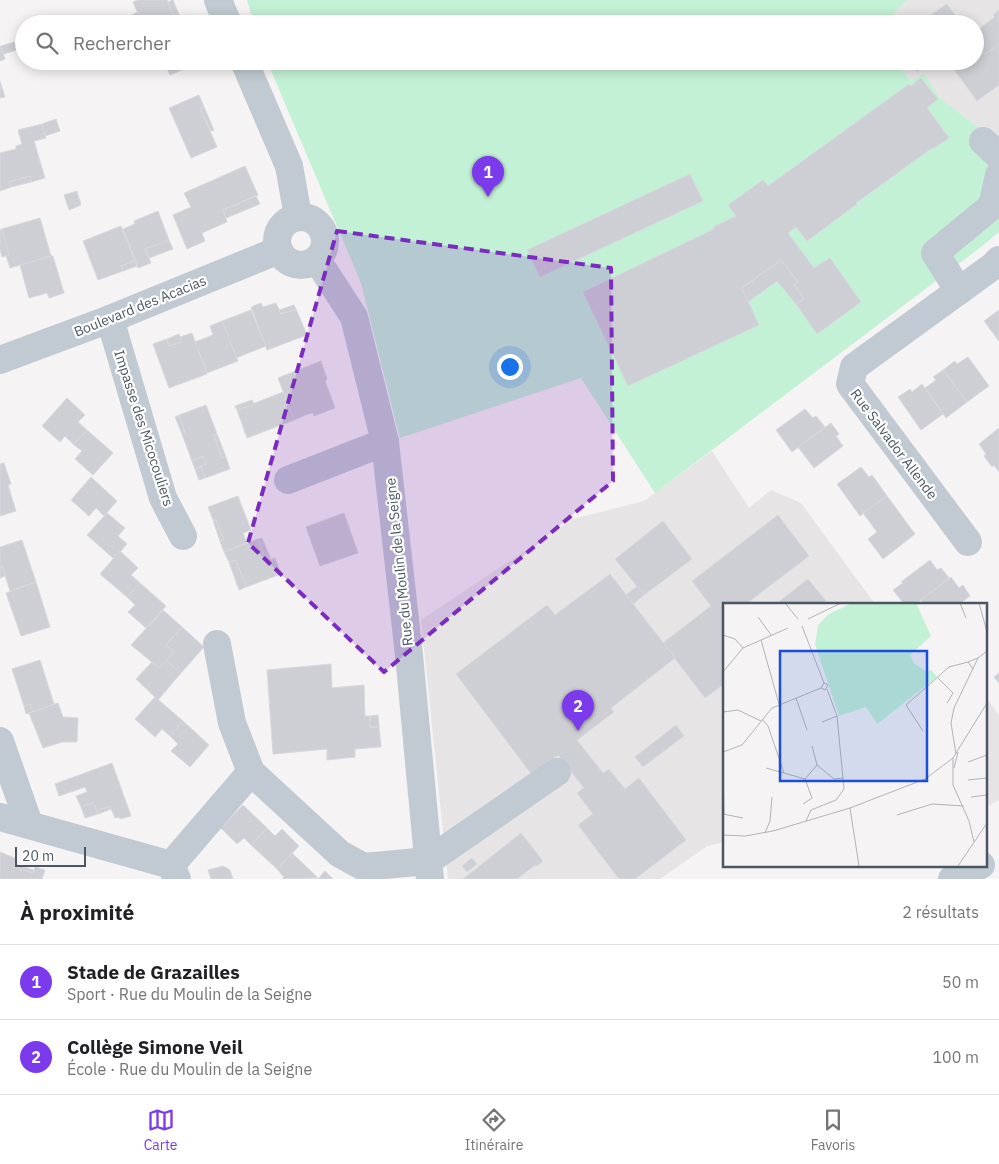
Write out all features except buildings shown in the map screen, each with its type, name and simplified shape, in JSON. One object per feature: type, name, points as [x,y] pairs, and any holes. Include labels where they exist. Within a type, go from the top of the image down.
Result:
[{"type":"street","points":[[218,0],[224,15]]},
{"type":"street","points":[[248,70],[289,166],[298,216]]},
{"type":"street","points":[[958,291],[935,253],[992,206],[999,175]]},
{"type":"street","points":[[298,216],[315,220],[324,232],[324,248],[317,260],[307,265],[294,264],[286,260],[279,250],[277,239],[282,226],[298,216]]},
{"type":"street","name":"Boulevard des Acacias","points":[[0,360],[110,319],[279,250]]},
{"type":"street","name":"Rue du Moulin de la Seigne","points":[[317,260],[354,317],[385,442],[409,655],[429,870]]},
{"type":"street","name":"Rue Salvador Allende","points":[[968,542],[850,384],[854,367],[999,260]]},
{"type":"street","name":"Impasse des Micocouliers","points":[[110,319],[163,498],[183,536]]},
{"type":"street","points":[[288,480],[385,442]]},
{"type":"street","points":[[217,644],[232,723],[251,772],[340,854],[364,866],[429,870],[557,772]]},
{"type":"street","points":[[0,741],[28,824]]},
{"type":"street","points":[[0,817],[28,824],[174,872],[251,772]]},
{"type":"street","points":[[986,862],[999,855]]},
{"type":"street","points":[[952,879],[979,866]]},
{"type":"highlighted area","points":[[337,231],[611,268],[613,481],[384,672],[248,543]]},
{"type":"shaded area","points":[[907,0],[999,0],[999,143],[941,99],[924,75],[912,82],[902,70],[984,70],[984,15],[892,15]]},
{"type":"shaded area","points":[[712,451],[749,508],[771,490],[801,503],[874,603],[723,603],[723,842],[707,846],[660,879],[448,879],[421,620],[573,519],[644,501]]},
{"type":"shaded area","points":[[986,697],[999,715],[999,800],[986,806]]},
{"type":"green space","points":[[247,0],[907,0],[892,15],[251,15]]},
{"type":"green space","points":[[271,70],[902,70],[911,81],[924,74],[941,99],[999,143],[999,232],[655,493],[581,378],[400,438],[361,283]]},
{"type":"place","name":"Stade de Grazailles","points":[[488,197]]},
{"type":"place","name":"Collège Simone Veil","points":[[578,731]]}]
